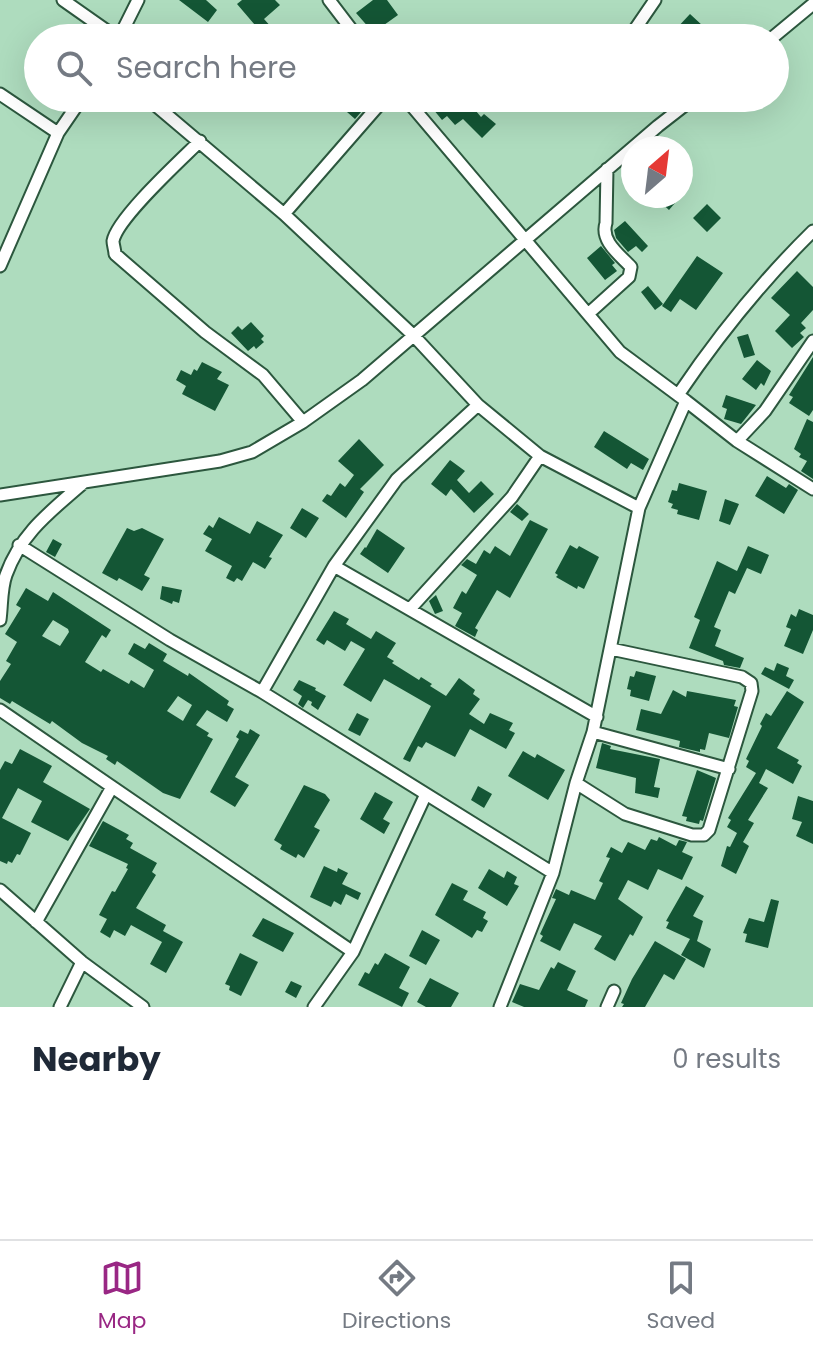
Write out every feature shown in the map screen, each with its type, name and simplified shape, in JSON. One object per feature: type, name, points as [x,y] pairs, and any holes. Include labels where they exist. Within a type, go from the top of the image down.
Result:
[{"type":"street","points":[[63,0],[98,24]]},
{"type":"street","points":[[125,24],[138,0]]},
{"type":"street","points":[[329,0],[347,24]]},
{"type":"street","points":[[639,24],[655,0]]},
{"type":"street","points":[[789,24],[813,4]]},
{"type":"street","points":[[0,94],[24,110]]},
{"type":"street","points":[[27,112],[58,133]]},
{"type":"street","points":[[0,266],[58,133],[72,112]]},
{"type":"street","points":[[164,112],[284,214],[414,336],[478,405],[540,456],[639,508]]},
{"type":"street","points":[[284,214],[373,112]]},
{"type":"street","points":[[417,112],[620,352],[737,441],[813,489]]},
{"type":"street","points":[[0,495],[220,461],[252,452],[303,422],[362,380],[677,112]]},
{"type":"street","points":[[200,141],[146,195],[116,234],[113,243],[115,254],[205,332],[263,375],[303,422]]},
{"type":"street","points":[[588,314],[631,272],[631,267],[605,238],[603,231],[606,223],[607,169]]},
{"type":"street","points":[[500,1007],[553,873],[597,717],[639,508],[682,398],[716,340],[813,231]]},
{"type":"street","points":[[737,441],[765,411],[813,341]]},
{"type":"street","points":[[262,692],[334,566],[397,479],[478,405]]},
{"type":"street","points":[[410,609],[512,497],[540,456]]},
{"type":"street","points":[[0,620],[5,578],[19,545],[29,531],[83,483]]},
{"type":"street","points":[[19,545],[553,873]]},
{"type":"street","points":[[334,566],[597,717]]},
{"type":"street","points":[[576,783],[625,814],[698,836],[709,830],[752,691],[748,679],[611,649]]},
{"type":"street","points":[[0,710],[353,952]]},
{"type":"street","points":[[593,732],[729,769]]},
{"type":"street","points":[[36,922],[112,787]]},
{"type":"street","points":[[314,1007],[353,952],[426,794]]},
{"type":"street","points":[[0,890],[82,962],[143,1007]]},
{"type":"street","points":[[60,1007],[82,962]]},
{"type":"street","points":[[607,1007],[614,991]]},
{"type":"building","points":[[179,0],[206,0],[217,10],[208,22]]},
{"type":"building","points":[[242,0],[275,0],[280,5],[264,19],[268,24],[254,24],[237,4]]},
{"type":"building","points":[[373,0],[387,0],[398,15],[385,24],[366,24],[356,13]]},
{"type":"building","points":[[690,14],[701,24],[681,24]]},
{"type":"building","points":[[347,112],[361,112],[355,119]]},
{"type":"building","points":[[435,112],[477,112],[496,124],[482,138],[463,119],[455,125],[447,116],[442,120]]},
{"type":"building","points":[[707,204],[721,218],[707,232],[693,218]]},
{"type":"building","points":[[625,221],[648,246],[642,252],[636,246],[628,252],[616,238],[614,230]]},
{"type":"building","points":[[601,246],[615,263],[612,265],[617,271],[605,280],[587,258]]},
{"type":"building","points":[[697,256],[723,273],[696,310],[680,299],[671,312],[662,306]]},
{"type":"building","points":[[797,271],[813,287],[813,310],[801,323],[806,328],[800,333],[804,337],[792,348],[775,331],[790,315],[771,298]]},
{"type":"building","points":[[648,286],[663,304],[655,310],[641,292]]},
{"type":"building","points":[[251,322],[264,336],[261,339],[264,342],[248,351],[231,333],[238,326],[242,330]]},
{"type":"building","points":[[748,334],[755,355],[744,358],[737,337]]},
{"type":"building","points":[[813,357],[813,410],[809,416],[789,403],[793,397],[789,395]]},
{"type":"building","points":[[757,360],[771,371],[764,386],[761,383],[756,390],[742,379]]},
{"type":"building","points":[[202,362],[222,372],[217,379],[229,385],[215,411],[182,394],[186,386],[176,380],[181,370],[191,375]]},
{"type":"building","points":[[726,395],[756,405],[741,424],[724,419],[727,409],[722,407]]},
{"type":"building","points":[[807,419],[813,422],[813,479],[801,471],[807,461],[799,457],[801,454],[794,449]]},
{"type":"building","points":[[604,431],[649,459],[643,470],[631,463],[627,469],[594,447]]},
{"type":"building","points":[[359,439],[384,465],[360,489],[364,492],[346,518],[322,501],[327,494],[331,496],[340,483],[345,487],[354,475],[338,461]]},
{"type":"building","points":[[450,460],[465,471],[457,480],[469,493],[481,481],[494,494],[474,513],[451,489],[446,496],[431,484]]},
{"type":"building","points":[[767,476],[786,488],[789,484],[798,490],[784,514],[755,496]]},
{"type":"building","points":[[679,483],[707,491],[699,520],[677,514],[678,510],[671,508],[673,504],[668,502],[672,490],[677,491]]},
{"type":"building","points":[[725,499],[739,504],[730,525],[719,521]]},
{"type":"building","points":[[517,504],[529,514],[522,521],[510,512]]},
{"type":"building","points":[[302,508],[319,518],[306,538],[290,528]]},
{"type":"building","points":[[219,517],[250,534],[257,521],[283,535],[265,569],[253,562],[242,581],[237,578],[234,582],[226,578],[232,566],[205,551],[212,539],[203,534],[209,525],[213,528]]},
{"type":"building","points":[[530,520],[548,529],[510,598],[497,590],[475,628],[478,630],[475,637],[455,626],[462,613],[453,608],[462,591],[466,594],[477,575],[461,565],[467,559],[476,564],[484,550],[490,554],[495,546],[510,556]]},
{"type":"building","points":[[127,528],[134,531],[142,528],[164,539],[144,575],[150,578],[142,591],[119,578],[117,581],[102,573]]},
{"type":"building","points":[[377,529],[405,548],[388,573],[360,554]]},
{"type":"building","points":[[53,539],[62,544],[55,557],[46,552]]},
{"type":"building","points":[[570,545],[577,549],[579,546],[599,557],[584,589],[578,586],[577,589],[556,577],[558,575],[555,573]]},
{"type":"building","points":[[748,546],[769,555],[761,574],[747,568],[735,594],[729,591],[714,627],[721,630],[715,646],[744,658],[740,668],[724,665],[723,661],[689,648],[700,620],[694,617],[717,561],[737,571]]},
{"type":"building","points":[[162,586],[182,590],[179,603],[173,601],[172,604],[160,599]]},
{"type":"building","points":[[26,588],[48,601],[53,592],[111,630],[106,638],[102,635],[85,662],[101,672],[103,669],[129,684],[131,680],[144,688],[154,670],[128,654],[134,643],[145,649],[149,643],[167,654],[163,661],[188,676],[189,673],[229,701],[227,705],[234,709],[227,722],[207,710],[196,725],[213,739],[180,799],[163,793],[117,761],[115,765],[106,759],[108,756],[82,743],[52,721],[50,724],[12,701],[10,704],[0,698],[0,681],[11,664],[6,661],[17,642],[5,634],[21,608],[16,605]],"holes":[[[53,620],[69,632],[60,646],[42,636]],[[178,696],[192,705],[183,721],[167,711]]]},
{"type":"building","points":[[436,595],[443,611],[435,614],[429,601]]},
{"type":"building","points":[[799,609],[813,615],[813,630],[803,654],[784,646],[791,629],[786,627],[791,614],[796,617]]},
{"type":"building","points":[[334,611],[349,619],[346,624],[371,639],[376,631],[396,643],[387,657],[394,661],[392,663],[419,680],[421,677],[446,696],[459,678],[475,690],[473,694],[480,699],[469,714],[484,724],[490,713],[513,723],[509,730],[515,733],[506,749],[470,729],[455,757],[426,742],[422,748],[418,746],[410,762],[403,759],[431,706],[384,679],[371,702],[343,685],[365,649],[351,641],[345,651],[327,640],[324,645],[316,640]]},
{"type":"building","points":[[777,663],[789,668],[786,676],[794,680],[789,689],[761,674],[765,667],[774,671]]},
{"type":"building","points":[[636,671],[656,676],[649,701],[630,696],[631,690],[627,689],[630,676],[634,677]]},
{"type":"building","points":[[299,680],[326,696],[318,710],[308,700],[303,708],[298,704],[302,696],[293,690]]},
{"type":"building","points":[[673,690],[686,697],[687,691],[736,700],[734,706],[738,707],[729,738],[709,733],[705,750],[700,749],[700,752],[679,747],[680,741],[636,730],[641,709],[661,714]]},
{"type":"building","points":[[787,691],[804,702],[777,748],[799,760],[797,763],[802,766],[793,784],[766,769],[759,783],[768,788],[748,820],[754,823],[743,842],[749,846],[736,874],[721,866],[727,846],[730,847],[737,833],[727,827],[731,820],[728,818],[756,773],[746,767],[749,761],[746,759],[762,726],[760,724],[766,713],[771,716]]},
{"type":"building","points":[[357,713],[369,719],[360,736],[348,730]]},
{"type":"building","points":[[250,729],[260,735],[235,777],[249,785],[235,807],[210,792],[239,739],[236,737],[240,730],[248,734]]},
{"type":"building","points":[[602,743],[611,746],[610,749],[660,759],[654,787],[660,788],[658,798],[635,793],[636,778],[596,768]]},
{"type":"building","points":[[20,749],[52,766],[43,782],[90,809],[68,841],[31,822],[42,801],[18,788],[2,818],[31,833],[20,855],[17,854],[12,863],[8,861],[7,864],[0,861],[0,770],[5,761],[12,764]]},
{"type":"building","points":[[523,751],[535,758],[537,754],[565,770],[548,800],[508,776]]},
{"type":"building","points":[[697,770],[716,778],[703,821],[700,820],[699,824],[686,821],[687,817],[682,816]]},
{"type":"building","points":[[304,785],[325,794],[330,800],[314,827],[320,830],[304,858],[298,854],[296,858],[280,849],[282,845],[274,840]]},
{"type":"building","points":[[478,786],[492,794],[484,808],[471,800]]},
{"type":"building","points":[[375,792],[393,802],[383,819],[390,823],[384,834],[360,819]]},
{"type":"building","points":[[798,796],[813,801],[813,844],[796,836],[802,822],[792,819]]},
{"type":"building","points":[[103,821],[129,835],[126,839],[133,843],[130,848],[157,863],[152,872],[156,875],[136,908],[166,925],[163,931],[183,942],[166,973],[150,964],[162,942],[131,925],[125,936],[114,930],[110,938],[100,932],[107,919],[99,915],[128,869],[128,864],[89,846]]},
{"type":"building","points":[[659,837],[676,846],[679,840],[687,842],[682,852],[693,857],[682,880],[658,869],[648,890],[628,880],[618,899],[643,917],[615,961],[594,949],[602,936],[574,923],[560,951],[540,941],[543,936],[540,934],[556,899],[552,898],[556,889],[569,895],[571,890],[595,900],[603,883],[599,881],[610,858],[606,857],[611,847],[622,853],[628,842],[645,850],[651,839],[657,841]]},
{"type":"building","points":[[324,866],[348,873],[342,884],[361,893],[358,900],[346,894],[341,905],[334,901],[331,907],[310,897]]},
{"type":"building","points":[[489,869],[504,878],[507,871],[517,877],[514,884],[519,886],[507,906],[478,888]]},
{"type":"building","points":[[452,883],[468,891],[463,900],[486,912],[483,918],[488,921],[482,932],[477,930],[472,938],[435,915]]},
{"type":"building","points":[[686,886],[704,896],[693,916],[703,921],[697,941],[711,949],[704,968],[681,955],[690,939],[666,928],[669,922],[666,921]]},
{"type":"building","points":[[771,899],[779,901],[768,948],[745,942],[747,934],[743,933],[749,918],[764,922]]},
{"type":"building","points":[[263,918],[294,933],[283,952],[252,936]]},
{"type":"building","points":[[422,930],[440,940],[426,965],[409,956]]},
{"type":"building","points":[[655,941],[686,959],[674,980],[664,974],[645,1007],[622,1007],[632,979]]},
{"type":"building","points":[[240,953],[258,962],[241,996],[225,984]]},
{"type":"building","points":[[385,953],[410,967],[399,988],[409,993],[402,1007],[358,985],[365,972],[369,974]]},
{"type":"building","points":[[558,962],[576,971],[567,990],[588,1000],[585,1007],[524,1007],[512,1002],[520,984],[539,990],[551,967],[554,969]]},
{"type":"building","points":[[430,978],[459,993],[451,1007],[426,1007],[417,1002]]},
{"type":"building","points":[[291,981],[302,986],[296,998],[285,992]]}]
